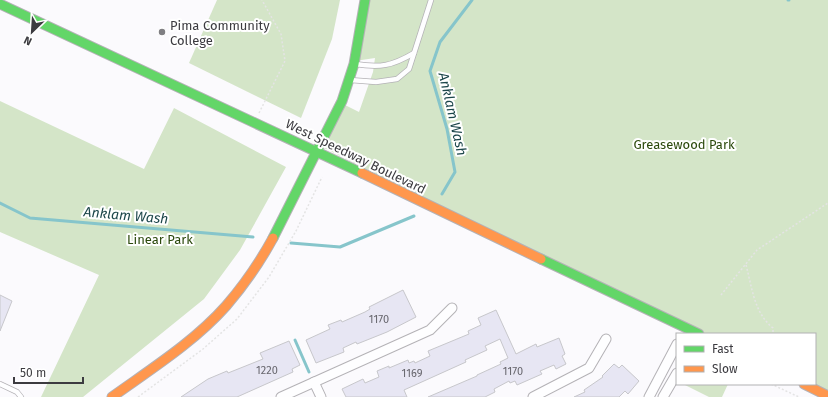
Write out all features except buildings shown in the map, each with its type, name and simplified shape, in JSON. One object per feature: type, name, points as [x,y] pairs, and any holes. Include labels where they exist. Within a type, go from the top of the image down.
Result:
[{"type":"main road","points":[[112,397],[192,338],[226,306],[260,261],[280,226],[318,152],[350,80],[365,0]]},
{"type":"main road","name":"West Speedway Boulevard","points":[[0,4],[318,152],[683,331]]},
{"type":"main road","points":[[806,385],[828,396]]},
{"type":"street","points":[[281,397],[430,330],[452,308]]},
{"type":"street","points":[[533,397],[589,368],[606,340]]},
{"type":"street","points":[[650,397],[676,346]]},
{"type":"street","points":[[663,397],[676,375]]},
{"type":"street","points":[[314,382],[321,397]]},
{"type":"lane","points":[[350,80],[376,82],[398,79],[409,69],[431,0]]},
{"type":"lane","points":[[354,64],[373,67],[389,65],[414,53]]},
{"type":"lane","points":[[0,384],[17,392],[21,397]]},
{"type":"path","points":[[254,122],[285,61],[281,34],[262,0]]},
{"type":"path","points":[[721,295],[757,250],[828,203]]},
{"type":"path","points":[[746,265],[756,304],[764,320],[773,328],[773,333]]},
{"type":"path","points":[[773,385],[799,397]]},
{"type":"green space","points":[[217,0],[340,0],[332,39],[301,118],[189,63]]},
{"type":"green space","name":"Greasewood Park","points":[[360,0],[828,0],[828,395],[816,385],[816,333],[697,333],[320,146],[339,102],[359,112],[373,72],[375,58],[355,61]]},
{"type":"green space","name":"Linear Park","points":[[0,101],[144,169],[174,108],[286,167],[240,250],[204,299],[83,397],[41,397],[99,275],[0,232]]},
{"type":"green space","points":[[685,385],[728,385],[722,397],[709,397]]},
{"type":"waterway","name":"Anklam Wash","points":[[442,194],[455,172],[447,129],[430,71],[440,42],[472,0]]},
{"type":"waterway","name":"Anklam Wash","points":[[0,203],[30,218],[253,237]]},
{"type":"waterway","name":"Anklam Wash","points":[[291,243],[340,247],[414,216]]},
{"type":"waterway","points":[[295,340],[309,372]]},
{"type":"traffic: fast","points":[[273,238],[342,101],[354,64],[365,0]]},
{"type":"traffic: fast","points":[[0,4],[362,173]]},
{"type":"traffic: fast","points":[[541,259],[697,333]]},
{"type":"traffic: slow","points":[[362,173],[541,259]]},
{"type":"traffic: slow","points":[[112,397],[172,354],[214,319],[245,282],[263,256],[273,238]]},
{"type":"traffic: slow","points":[[806,385],[828,396]]},
{"type":"place","name":"Pima Community College","points":[[162,32]]}]
